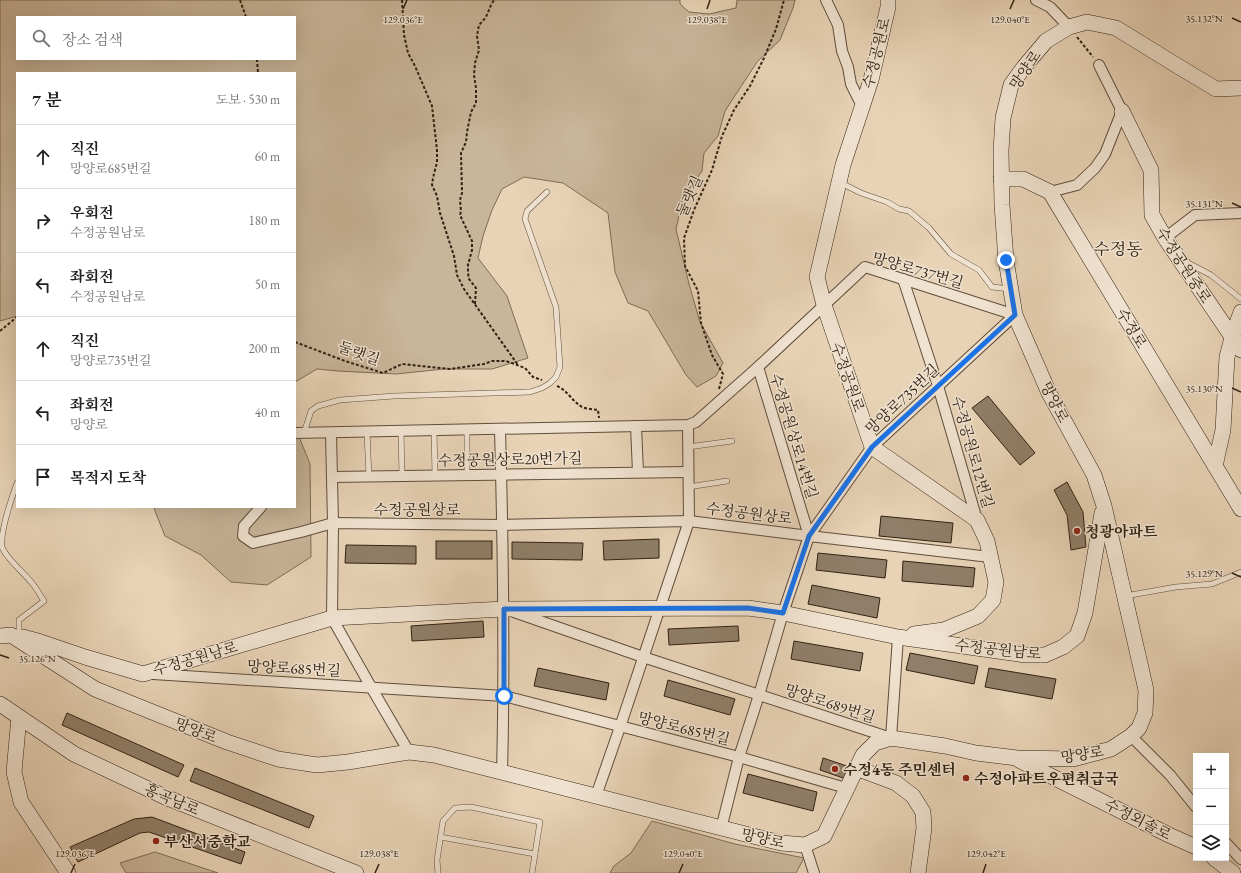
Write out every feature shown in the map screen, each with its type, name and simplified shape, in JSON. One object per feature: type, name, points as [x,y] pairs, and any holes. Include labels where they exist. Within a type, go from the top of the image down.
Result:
[{"type":"street","points":[[826,0],[838,25],[842,50],[848,67],[851,84],[862,106]]},
{"type":"street","name":"수정공원로","points":[[872,447],[824,305],[817,277],[843,165],[870,80],[888,7],[888,0]]},
{"type":"street","points":[[1036,0],[1050,8],[1069,27]]},
{"type":"street","name":"망양로","points":[[10,635],[95,689],[219,739],[278,759],[317,766],[409,752],[434,755],[781,843],[805,845],[824,836],[862,755],[875,743],[891,738],[945,746],[976,753],[1017,758],[1073,759],[1111,749],[1131,736],[1139,728],[1145,713],[1146,690],[1104,506],[1094,475],[1049,393],[1015,315],[1006,260],[1002,205],[1001,179],[1003,118],[1011,85],[1046,41],[1069,27],[1087,22],[1116,28],[1216,88],[1241,88]]},
{"type":"street","name":"수정공원중로","points":[[1099,64],[1151,170],[1152,215],[1165,238],[1241,350]]},
{"type":"street","points":[[1001,179],[1023,180],[1050,192],[1077,185],[1095,168],[1104,154],[1122,111]]},
{"type":"street","name":"수정로","points":[[1050,192],[1241,509]]},
{"type":"street","points":[[1165,238],[1195,215],[1241,213]]},
{"type":"street","name":"망양로737번길","points":[[824,305],[865,267],[1015,315]]},
{"type":"street","name":"수정공원로12번길","points":[[903,279],[938,386],[977,520]]},
{"type":"street","points":[[299,433],[688,425],[696,422],[713,407],[824,305]]},
{"type":"street","points":[[1215,466],[1222,430],[1227,356],[1241,312]]},
{"type":"street","name":"망양로735번길","points":[[809,536],[872,447],[1015,315]]},
{"type":"street","name":"수정공원상로14번길","points":[[758,367],[809,536]]},
{"type":"street","points":[[643,657],[689,521],[688,425]]},
{"type":"street","points":[[636,426],[638,472]]},
{"type":"street","points":[[500,429],[504,609],[502,772]]},
{"type":"street","points":[[331,432],[333,523],[332,618]]},
{"type":"street","points":[[872,447],[977,520],[987,541],[996,582],[993,600],[978,616],[944,630],[898,636],[891,738]]},
{"type":"street","name":"수정공원상로20번가길","points":[[332,477],[688,472]]},
{"type":"street","name":"수정공원남로","points":[[10,635],[41,642],[143,674],[332,618],[504,609],[748,608],[783,613],[898,636],[1026,655],[1045,655],[1063,647],[1077,636],[1085,613],[1104,506]]},
{"type":"street","name":"수정공원상로","points":[[260,508],[244,526],[243,536],[253,542],[301,532],[333,523],[502,525],[689,521],[990,557]]},
{"type":"street","points":[[759,695],[783,613],[809,536]]},
{"type":"street","name":"망양로689번길","points":[[504,609],[643,657],[891,738]]},
{"type":"street","name":"망양로685번길","points":[[332,618],[371,687]]},
{"type":"street","name":"망양로685번길","points":[[620,727],[643,657]]},
{"type":"street","name":"망양로685번길","points":[[143,674],[504,696],[739,757],[846,788]]},
{"type":"street","points":[[371,687],[409,752]]},
{"type":"street","name":"망양로685번길","points":[[739,757],[759,695]]},
{"type":"street","name":"홍곡남로","points":[[0,704],[74,754],[165,797],[356,873]]},
{"type":"street","points":[[19,717],[14,772],[20,802],[68,873]]},
{"type":"street","points":[[596,796],[620,727]]},
{"type":"street","points":[[1131,736],[1170,775],[1193,803]]},
{"type":"street","name":"망양로","points":[[721,829],[739,757]]},
{"type":"street","name":"수정외솔로","points":[[1017,758],[1193,846]]},
{"type":"street","points":[[856,768],[896,783],[913,796],[923,812],[924,828],[918,873]]},
{"type":"street","points":[[805,845],[814,873]]},
{"type":"street","points":[[1229,845],[1241,859]]},
{"type":"street","points":[[1218,861],[1233,873]]},
{"type":"lane","points":[[840,182],[862,193],[887,202],[899,209],[909,211],[929,228],[951,254],[979,270],[992,287],[1011,289]]},
{"type":"lane","points":[[299,433],[311,411],[318,406],[340,400],[394,396],[530,392],[542,388],[550,383],[556,377],[560,367],[556,307],[525,219],[527,211],[547,192]]},
{"type":"lane","points":[[1180,259],[1211,275],[1241,299]]},
{"type":"lane","points":[[434,430],[435,476]]},
{"type":"lane","points":[[467,430],[468,475]]},
{"type":"lane","points":[[401,431],[402,476]]},
{"type":"lane","points":[[367,432],[368,476]]},
{"type":"lane","points":[[688,447],[732,441]]},
{"type":"lane","points":[[688,487],[727,481]]},
{"type":"lane","points":[[10,635],[20,620],[44,601],[33,584],[5,552],[2,545],[1,536],[16,487]]},
{"type":"lane","points":[[1124,596],[1176,587],[1212,584],[1241,572]]},
{"type":"lane","points":[[438,873],[437,860],[443,822],[455,808],[471,807],[540,822],[532,873]]},
{"type":"lane","points":[[440,837],[535,854]]},
{"type":"path","points":[[240,0],[246,16]]},
{"type":"path","points":[[402,0],[404,35],[408,54],[415,66],[432,106],[437,150],[437,162],[432,185],[437,196],[440,213],[454,256],[457,275],[475,304],[518,365]]},
{"type":"path","points":[[475,304],[476,288],[469,279],[468,273],[472,241],[460,215],[460,200],[462,193],[461,153],[466,142],[471,112],[476,103],[474,74],[475,63],[479,50],[477,36],[479,25],[486,16],[494,0]]},
{"type":"path","name":"둘랫길","points":[[713,407],[723,374],[712,355],[701,323],[698,291],[685,266],[684,238],[694,210],[712,170],[722,136],[734,110],[750,86],[764,58],[776,29],[784,0]]},
{"type":"path","points":[[1069,27],[1099,64]]},
{"type":"path","points":[[257,60],[258,72]]},
{"type":"path","points":[[0,331],[16,318]]},
{"type":"path","name":"둘랫길","points":[[296,342],[345,361],[383,373],[402,364],[450,369],[484,364],[492,361],[506,361],[525,368],[533,376],[563,388],[572,400],[583,408],[598,410],[600,427]]},
{"type":"shaded area","points":[[0,0],[680,0],[680,4],[689,12],[709,14],[736,8],[737,0],[795,0],[780,40],[757,62],[725,111],[718,136],[704,153],[702,171],[683,198],[676,229],[689,284],[700,322],[723,363],[716,376],[697,387],[686,375],[648,311],[628,303],[615,272],[608,213],[563,183],[524,177],[502,189],[492,210],[483,236],[478,258],[507,296],[528,358],[492,369],[444,369],[396,374],[317,369],[296,381],[296,72],[16,72],[16,316],[0,321]]},
{"type":"shaded area","points":[[296,429],[310,464],[311,557],[267,585],[231,582],[201,555],[165,536],[154,508],[296,508]]},
{"type":"shaded area","points":[[652,821],[735,844],[804,858],[796,873],[610,873],[614,866],[631,853]]},
{"type":"shaded area","points":[[155,852],[218,873],[126,873],[120,863]]},
{"type":"building","points":[[988,396],[1035,453],[1020,465],[972,408]]},
{"type":"building","name":"청광아파트","points":[[1067,482],[1083,512],[1086,547],[1071,550],[1067,515],[1054,490]]},
{"type":"building","points":[[881,516],[953,523],[951,543],[879,536]]},
{"type":"building","points":[[659,539],[659,558],[604,560],[603,541]]},
{"type":"building","points":[[436,541],[492,541],[492,559],[436,559]]},
{"type":"building","points":[[512,542],[583,543],[582,560],[512,559]]},
{"type":"building","points":[[346,545],[416,546],[416,564],[345,563]]},
{"type":"building","points":[[818,553],[887,560],[885,578],[816,570]]},
{"type":"building","points":[[903,561],[975,568],[973,587],[902,581]]},
{"type":"building","points":[[812,585],[880,598],[877,618],[808,604]]},
{"type":"building","points":[[483,621],[484,637],[412,641],[411,626]]},
{"type":"building","points":[[738,626],[739,641],[669,645],[668,629]]},
{"type":"building","points":[[794,641],[863,653],[860,671],[791,659]]},
{"type":"building","points":[[910,653],[978,666],[974,684],[906,670]]},
{"type":"building","points":[[538,668],[609,683],[606,700],[534,686]]},
{"type":"building","points":[[989,668],[1056,679],[1052,699],[985,687]]},
{"type":"building","points":[[668,680],[735,699],[730,715],[664,696]]},
{"type":"building","points":[[67,713],[184,765],[178,777],[62,725]]},
{"type":"building","name":"수정4동 주민센터","points":[[823,758],[850,767],[846,779],[820,770]]},
{"type":"building","points":[[195,768],[314,816],[309,828],[190,781]]},
{"type":"building","points":[[748,774],[817,792],[813,811],[743,793]]},
{"type":"building","points":[[152,817],[245,852],[241,864],[149,832],[140,833],[78,862],[70,847],[134,819]]},
{"type":"place","name":"청광아파트","points":[[1077,531]]},
{"type":"place","name":"수정4동 주민센터","points":[[835,769]]},
{"type":"place","name":"수정아파트우편취급국","points":[[966,778]]},
{"type":"place","name":"부산서중학교","points":[[156,841]]},
{"type":"district","name":"수정동","points":[[1118,249]]},
{"type":"route","points":[[504,696],[504,609],[748,608],[783,613],[809,536],[872,447],[1015,315],[1006,260]]}]
